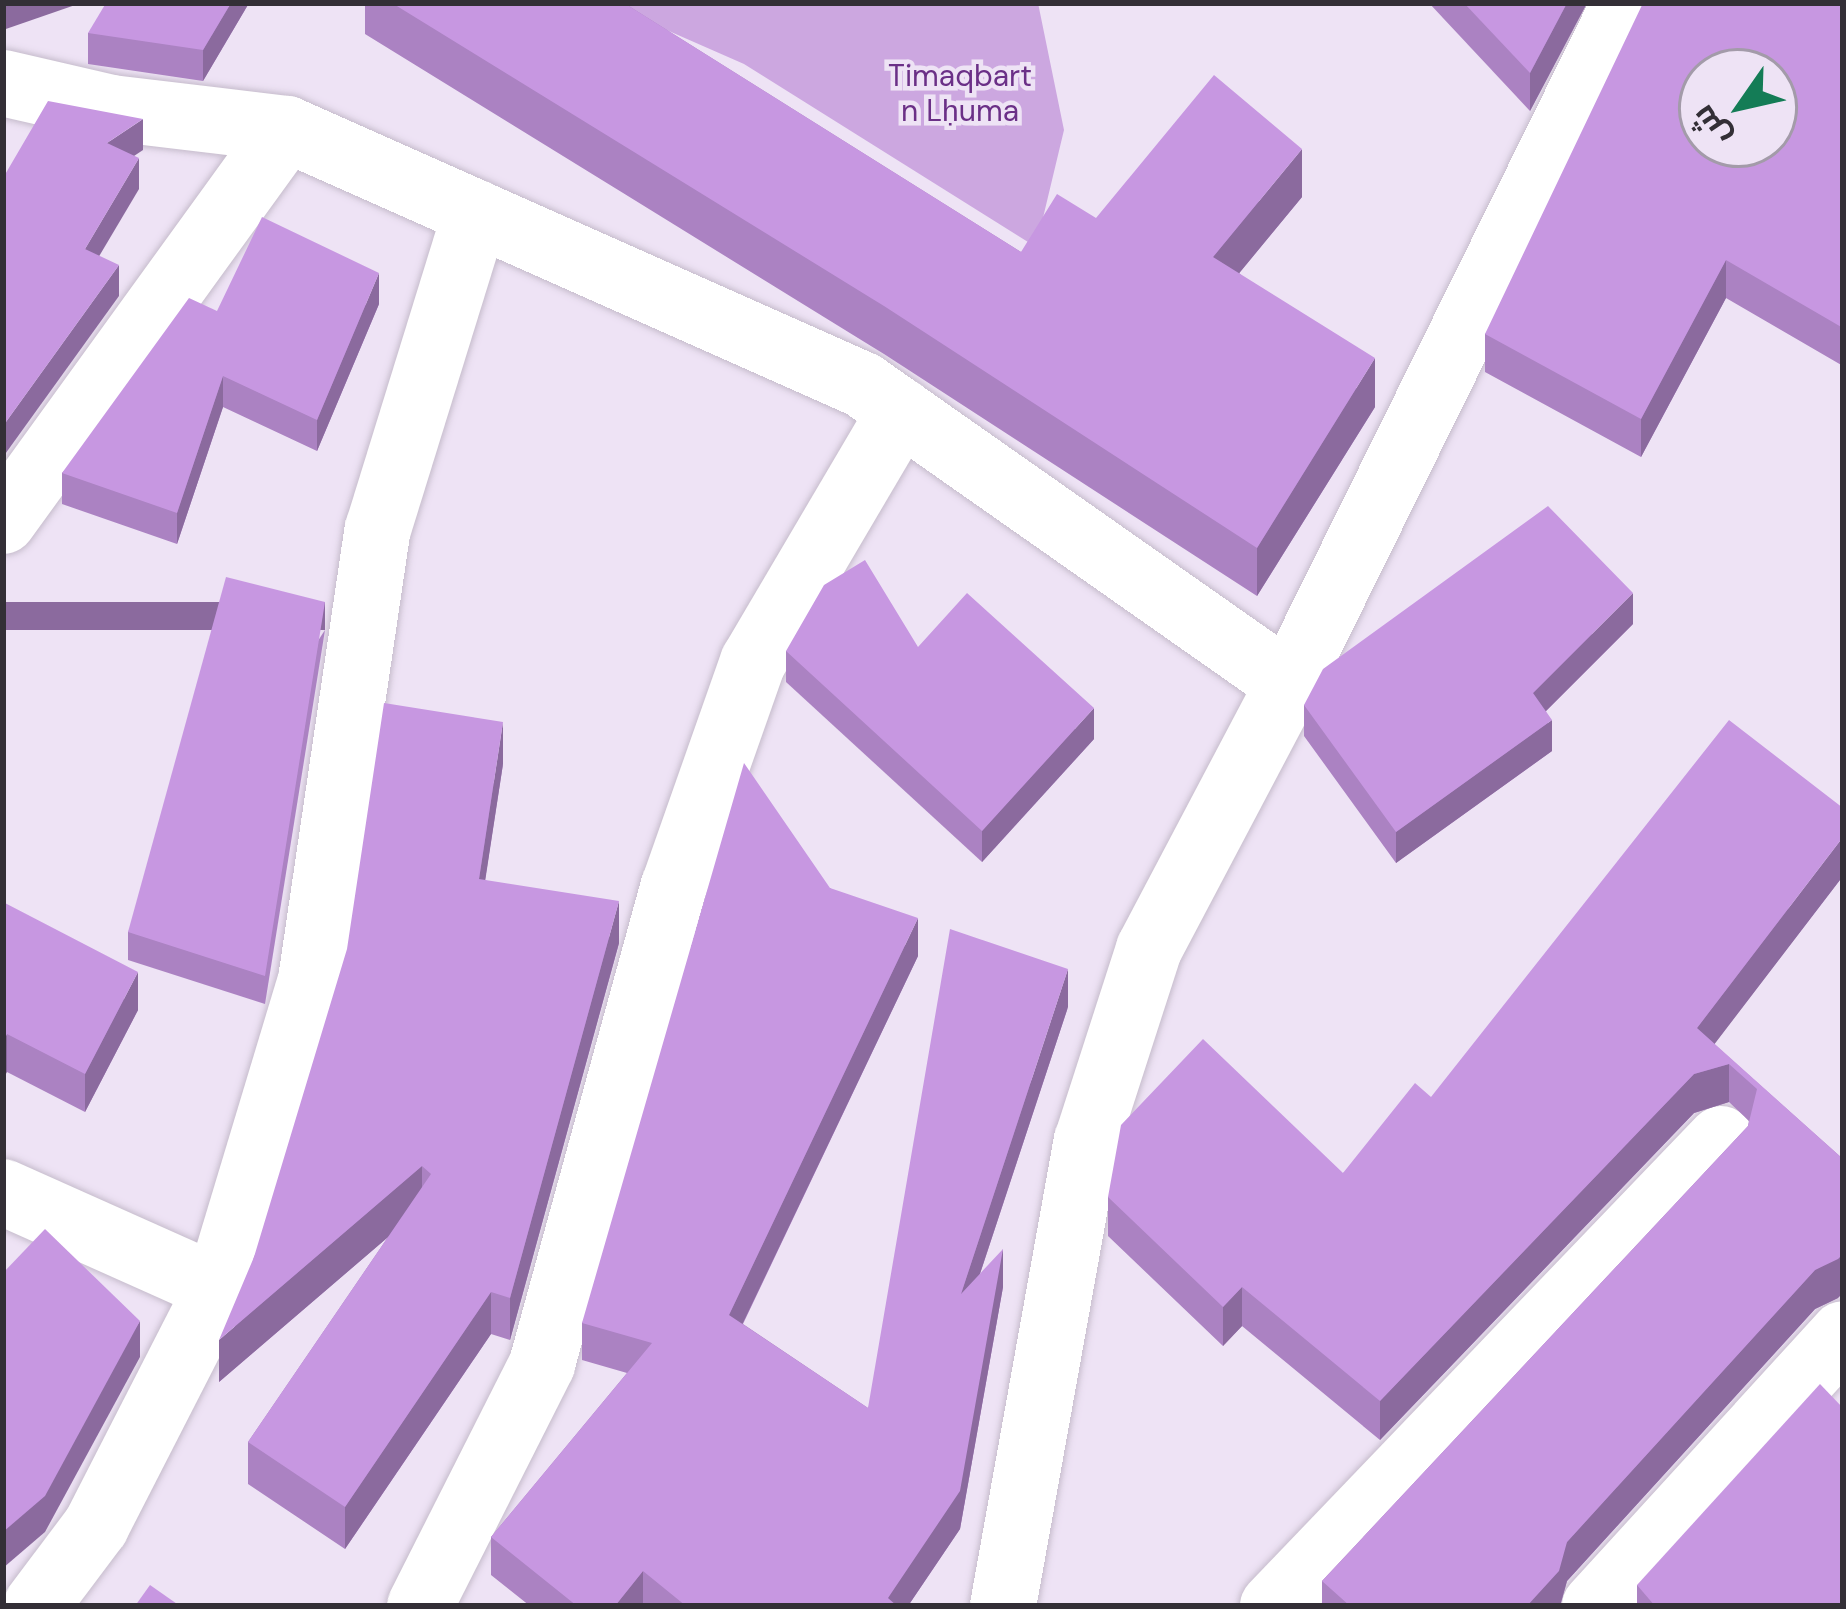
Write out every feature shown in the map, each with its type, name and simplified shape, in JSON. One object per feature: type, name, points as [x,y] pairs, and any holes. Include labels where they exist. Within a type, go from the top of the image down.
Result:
[{"type":"street","points":[[1003,1606],[1094,1120],[1149,949],[1289,684],[1624,3]]},
{"type":"street","points":[[3,83],[111,108],[287,129],[862,385],[1289,684]]},
{"type":"street","points":[[3,521],[287,129]]},
{"type":"street","points":[[36,1606],[96,1526],[218,1288],[310,980],[378,529],[476,213]]},
{"type":"street","points":[[420,1606],[542,1364],[674,886],[753,662],[901,412]]},
{"type":"street","points":[[1274,1606],[1720,1139]]},
{"type":"street","points":[[3,1192],[218,1288]]},
{"type":"street","points":[[1595,1606],[1843,1334]]},
{"type":"green space","name":"Timaqbart n Lḥuma","points":[[605,3],[1038,3],[1064,130],[1036,247],[744,64]]},
{"type":"building","points":[[106,3],[231,3],[203,50],[88,33]]},
{"type":"building","points":[[392,3],[624,3],[1021,252],[1057,194],[1096,218],[1214,75],[1302,149],[1213,257],[1375,358],[1257,548],[884,306]]},
{"type":"building","points":[[1464,3],[1567,3],[1530,73]]},
{"type":"building","points":[[1643,3],[1843,3],[1843,328],[1726,260],[1641,419],[1485,334]]},
{"type":"building","points":[[48,101],[143,119],[107,143],[139,158],[85,249],[119,265],[3,426],[3,178]]},
{"type":"building","points":[[262,217],[379,273],[317,420],[223,376],[177,513],[62,473],[189,298],[217,311]]},
{"type":"building","points":[[1548,506],[1633,593],[1533,693],[1552,720],[1396,832],[1304,705],[1323,669]]},
{"type":"building","points":[[865,560],[918,647],[967,593],[1094,708],[982,831],[786,651],[824,585]]},
{"type":"building","points":[[226,577],[325,602],[265,976],[128,932]]},
{"type":"building","points":[[384,703],[503,722],[479,879],[619,901],[510,1298],[491,1292],[345,1507],[248,1442],[431,1174],[422,1166],[219,1340],[254,1257],[347,949]]},
{"type":"building","points":[[1729,720],[1843,808],[1843,837],[1697,1028],[1843,1159],[1843,1254],[1815,1270],[1567,1542],[1559,1571],[1527,1606],[1350,1606],[1322,1581],[1748,1126],[1757,1089],[1729,1064],[1694,1074],[1380,1401],[1242,1287],[1223,1307],[1108,1197],[1121,1125],[1203,1039],[1343,1173],[1415,1083],[1431,1097]]},
{"type":"building","points":[[744,763],[830,888],[918,918],[729,1315],[868,1408],[950,929],[1068,969],[961,1294],[1003,1249],[960,1491],[888,1598],[897,1606],[686,1606],[643,1571],[615,1606],[577,1606],[491,1537],[652,1343],[582,1323]]},
{"type":"building","points":[[3,902],[138,972],[85,1074],[7,1034],[3,1042]]},
{"type":"building","points":[[45,1229],[140,1321],[45,1496],[3,1532],[3,1273]]},
{"type":"building","points":[[1820,1384],[1843,1408],[1843,1606],[1655,1606],[1637,1585]]},
{"type":"building","points":[[150,1585],[180,1606],[135,1606]]}]
